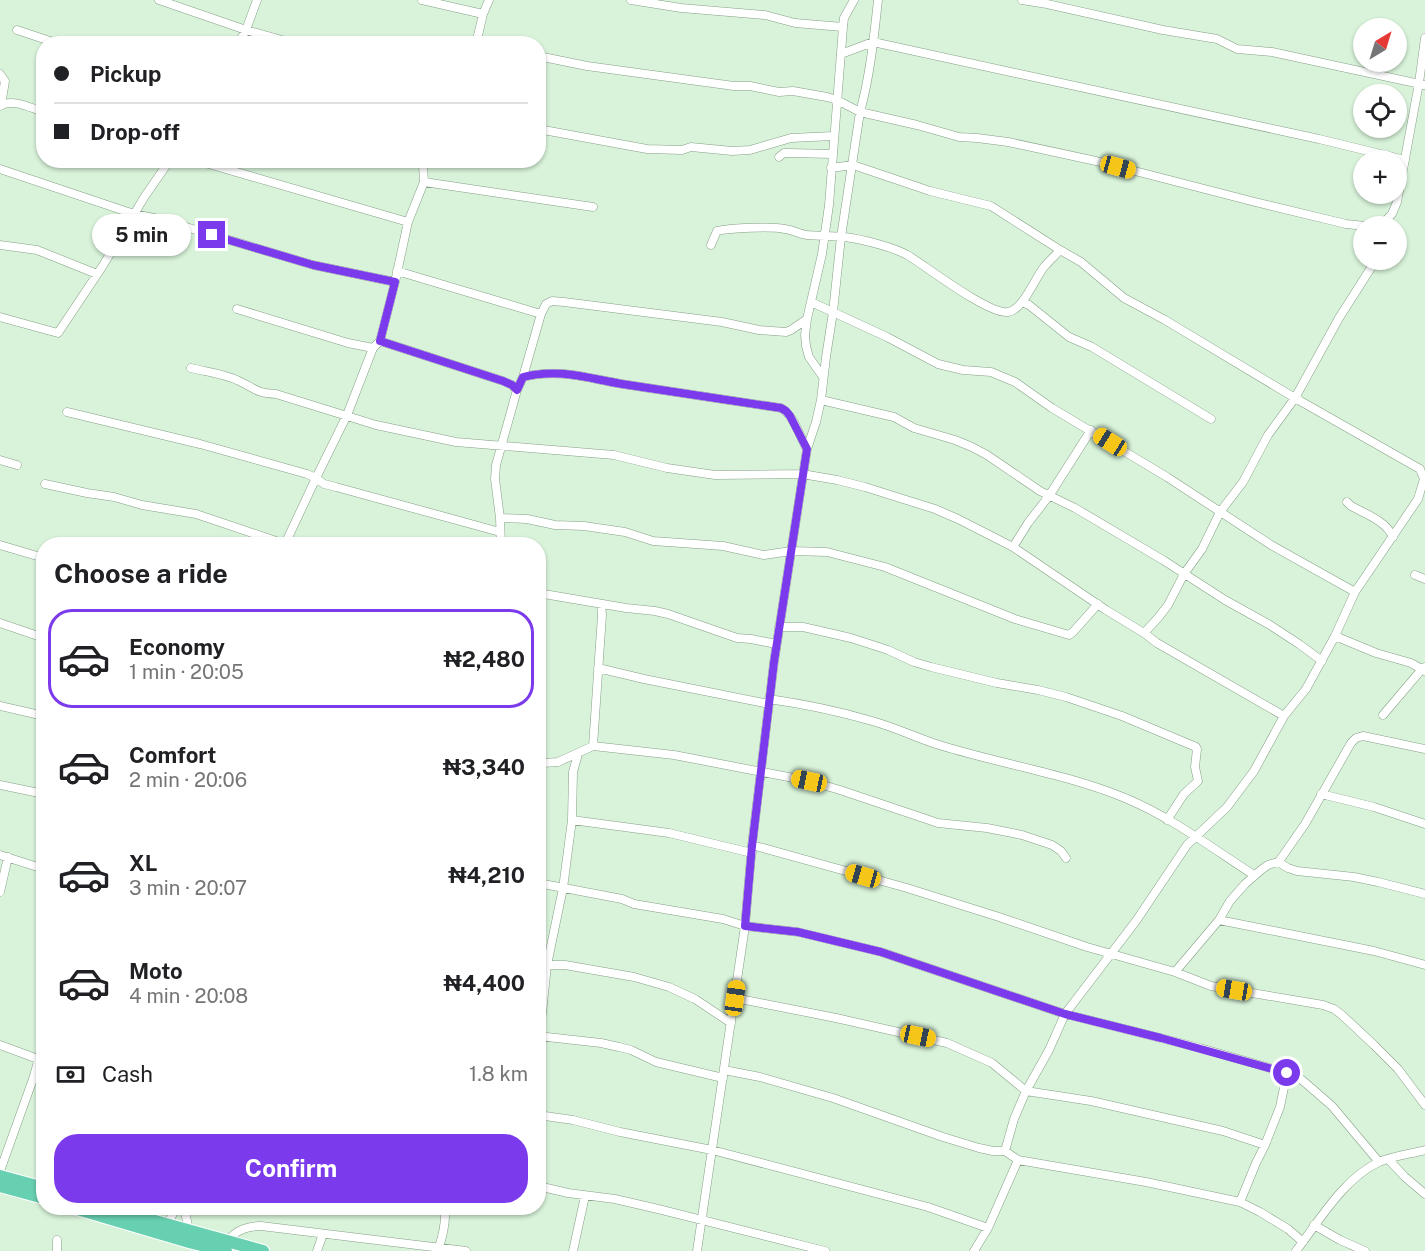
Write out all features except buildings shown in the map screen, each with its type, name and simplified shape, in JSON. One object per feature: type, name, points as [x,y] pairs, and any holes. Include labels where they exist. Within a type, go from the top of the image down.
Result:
[{"type":"highway","points":[[0,1174],[36,1185]]},
{"type":"highway","points":[[0,1186],[36,1196]]},
{"type":"highway","points":[[98,1215],[189,1242],[263,1251]]},
{"type":"highway","points":[[132,1215],[189,1230],[226,1246]]},
{"type":"street","points":[[159,0],[267,36]]},
{"type":"street","points":[[243,36],[257,0]]},
{"type":"street","points":[[422,0],[483,14]]},
{"type":"street","points":[[478,36],[489,0]]},
{"type":"street","points":[[631,0],[681,8],[765,15],[795,23],[843,27]]},
{"type":"street","points":[[824,377],[812,362],[805,335],[825,237],[829,205],[844,18],[854,0]]},
{"type":"street","points":[[697,1251],[745,926],[779,627],[802,474],[821,400],[841,237],[878,0]]},
{"type":"street","points":[[1022,0],[1217,39],[1237,49],[1272,52],[1422,84]]},
{"type":"street","points":[[17,30],[36,36]]},
{"type":"street","points":[[1407,151],[1422,84],[1425,38]]},
{"type":"street","points":[[841,54],[873,42],[1363,150]]},
{"type":"street","points":[[546,58],[587,66],[734,86],[750,86],[837,100],[860,112],[958,137],[1008,142],[1096,161],[1353,225]]},
{"type":"street","points":[[0,74],[5,81],[0,106]]},
{"type":"street","points":[[0,106],[6,103],[20,104],[36,109]]},
{"type":"street","points":[[546,130],[648,149],[682,150],[691,147],[732,151],[750,150],[791,138],[833,136]]},
{"type":"street","points":[[779,157],[784,153],[832,154]]},
{"type":"street","points":[[831,168],[853,165],[930,191],[991,206],[1081,262],[1125,298],[1420,470],[1424,479],[1418,499],[1355,592],[1322,661],[1306,689],[1284,716],[1254,771],[1227,807],[1187,845],[1136,921],[1065,1014],[1049,1050],[1026,1090],[1014,1119],[1005,1151]]},
{"type":"street","points":[[0,317],[58,333],[164,168]]},
{"type":"street","points":[[222,168],[408,222]]},
{"type":"street","points":[[288,537],[348,416],[373,348],[380,341],[408,222],[424,182],[423,168]]},
{"type":"street","points":[[0,169],[134,214],[159,219],[313,265],[395,282]]},
{"type":"street","points":[[424,182],[593,207]]},
{"type":"street","points":[[711,245],[717,231],[722,230],[784,228],[803,235],[858,239],[909,256],[952,286],[998,310],[1008,312],[1022,302],[1043,267],[1060,250]]},
{"type":"street","points":[[0,244],[37,250],[97,274]]},
{"type":"street","points":[[1144,633],[1168,605],[1184,574],[1202,549],[1220,512],[1243,482],[1268,435],[1295,398],[1339,318],[1370,270]]},
{"type":"street","points":[[397,271],[541,314]]},
{"type":"street","points":[[500,537],[496,465],[517,390],[546,304],[552,301],[564,302],[786,332],[807,319]]},
{"type":"street","points":[[811,302],[938,364],[963,370],[991,372],[1016,382],[1052,408],[1167,477],[1271,545],[1355,592]]},
{"type":"street","points":[[1022,302],[1029,305],[1069,338],[1092,347],[1211,419]]},
{"type":"street","points":[[237,309],[348,343],[373,348]]},
{"type":"street","points":[[380,341],[503,381],[517,390]]},
{"type":"street","points":[[191,368],[239,380],[253,390],[262,393],[276,394],[376,425],[456,442],[614,455],[666,468],[716,475],[802,474],[837,480],[935,509],[1013,547],[1144,633],[1157,644],[1284,716]]},
{"type":"street","points":[[523,377],[558,372],[620,384],[781,408],[790,416],[807,449]]},
{"type":"street","points":[[821,400],[894,417],[914,428],[955,440],[987,455],[1040,491],[1075,508],[1163,560],[1322,661]]},
{"type":"street","points":[[67,412],[235,453],[307,474],[324,484],[500,532]]},
{"type":"street","points":[[1013,547],[1091,430]]},
{"type":"street","points":[[0,460],[17,465]]},
{"type":"street","points":[[45,484],[196,514],[264,537]]},
{"type":"street","points":[[1347,502],[1385,525],[1390,529],[1393,537]]},
{"type":"street","points":[[500,518],[584,526],[625,532],[653,541],[723,546],[764,555],[791,551],[827,552],[885,567],[1015,619],[1069,635],[1098,604]]},
{"type":"street","points":[[0,545],[36,556]]},
{"type":"street","points":[[1415,575],[1425,579]]},
{"type":"street","points":[[546,593],[655,611],[737,638],[777,644]]},
{"type":"street","points":[[592,746],[603,615],[601,603]]},
{"type":"street","points":[[0,623],[36,635]]},
{"type":"street","points":[[779,627],[803,627],[851,638],[888,650],[914,662],[997,683],[1066,697],[1122,716],[1196,747],[1195,767],[1198,781],[1184,794],[1167,820]]},
{"type":"street","points":[[1335,636],[1424,669],[1383,715]]},
{"type":"street","points":[[598,668],[644,679],[769,702],[806,704],[872,721],[936,744],[1055,775],[1128,799],[1197,837],[1254,875]]},
{"type":"street","points":[[0,706],[36,714]]},
{"type":"street","points":[[1175,972],[1219,920],[1230,901],[1254,875],[1268,865],[1278,862],[1305,824],[1356,738],[1363,736],[1425,749]]},
{"type":"street","points":[[546,763],[558,762],[592,746],[674,755],[809,781],[938,823],[987,828],[1040,840],[1061,851],[1066,858]]},
{"type":"street","points":[[546,983],[563,888],[572,820],[573,772],[578,754]]},
{"type":"street","points":[[558,762],[573,772]]},
{"type":"street","points":[[0,785],[36,792]]},
{"type":"street","points":[[1321,794],[1374,807],[1425,824]]},
{"type":"street","points":[[572,820],[669,833],[752,849],[907,888],[1087,947],[1175,972],[1211,986],[1323,1005],[1334,1009],[1360,1031],[1398,1069],[1425,1105]]},
{"type":"street","points":[[0,892],[4,856],[36,866]]},
{"type":"street","points":[[1278,862],[1298,871],[1378,882],[1425,894]]},
{"type":"street","points":[[546,885],[622,899],[634,904],[723,919],[745,926],[798,932],[881,952],[1065,1014],[1178,1042],[1287,1073],[1302,1080],[1332,1106],[1378,1162]]},
{"type":"street","points":[[1219,920],[1374,951],[1425,965]]},
{"type":"street","points":[[548,965],[565,965],[634,977],[669,987],[695,999],[731,1023]]},
{"type":"street","points":[[735,998],[947,1043],[992,1063],[1026,1090],[1090,1101],[1223,1131],[1265,1145]]},
{"type":"street","points":[[546,1037],[619,1047],[656,1062],[724,1074],[760,1077],[833,1098],[979,1148],[1005,1151],[1017,1160],[1146,1182],[1240,1202],[1288,1228],[1303,1242]]},
{"type":"street","points":[[0,1045],[36,1058]]},
{"type":"street","points":[[0,1174],[36,1067]]},
{"type":"street","points":[[1240,1202],[1280,1107],[1287,1073]]},
{"type":"street","points":[[546,1116],[712,1150],[928,1207],[988,1228]]},
{"type":"street","points":[[1296,1251],[1314,1225],[1353,1179],[1378,1162],[1425,1150]]},
{"type":"street","points":[[974,1251],[988,1228],[1017,1160]]},
{"type":"street","points":[[1388,1160],[1425,1194]]},
{"type":"street","points":[[546,1188],[585,1196],[615,1199],[825,1251]]},
{"type":"street","points":[[573,1251],[585,1196]]},
{"type":"street","points":[[167,1225],[172,1215]]},
{"type":"street","points":[[186,1215],[189,1230]]},
{"type":"street","points":[[438,1249],[443,1238],[446,1215]]},
{"type":"street","points":[[1314,1225],[1365,1251]]},
{"type":"street","points":[[226,1246],[231,1236],[247,1226],[261,1226],[466,1251]]},
{"type":"street","points":[[317,1251],[323,1234]]},
{"type":"street","points":[[57,1240],[57,1251]]},
{"type":"route","points":[[212,235],[313,265],[395,282],[380,341],[476,371],[512,385],[517,390],[523,377],[558,372],[620,384],[781,408],[790,416],[807,449],[774,662],[745,926],[798,932],[881,952],[1065,1014],[1287,1073]]}]
